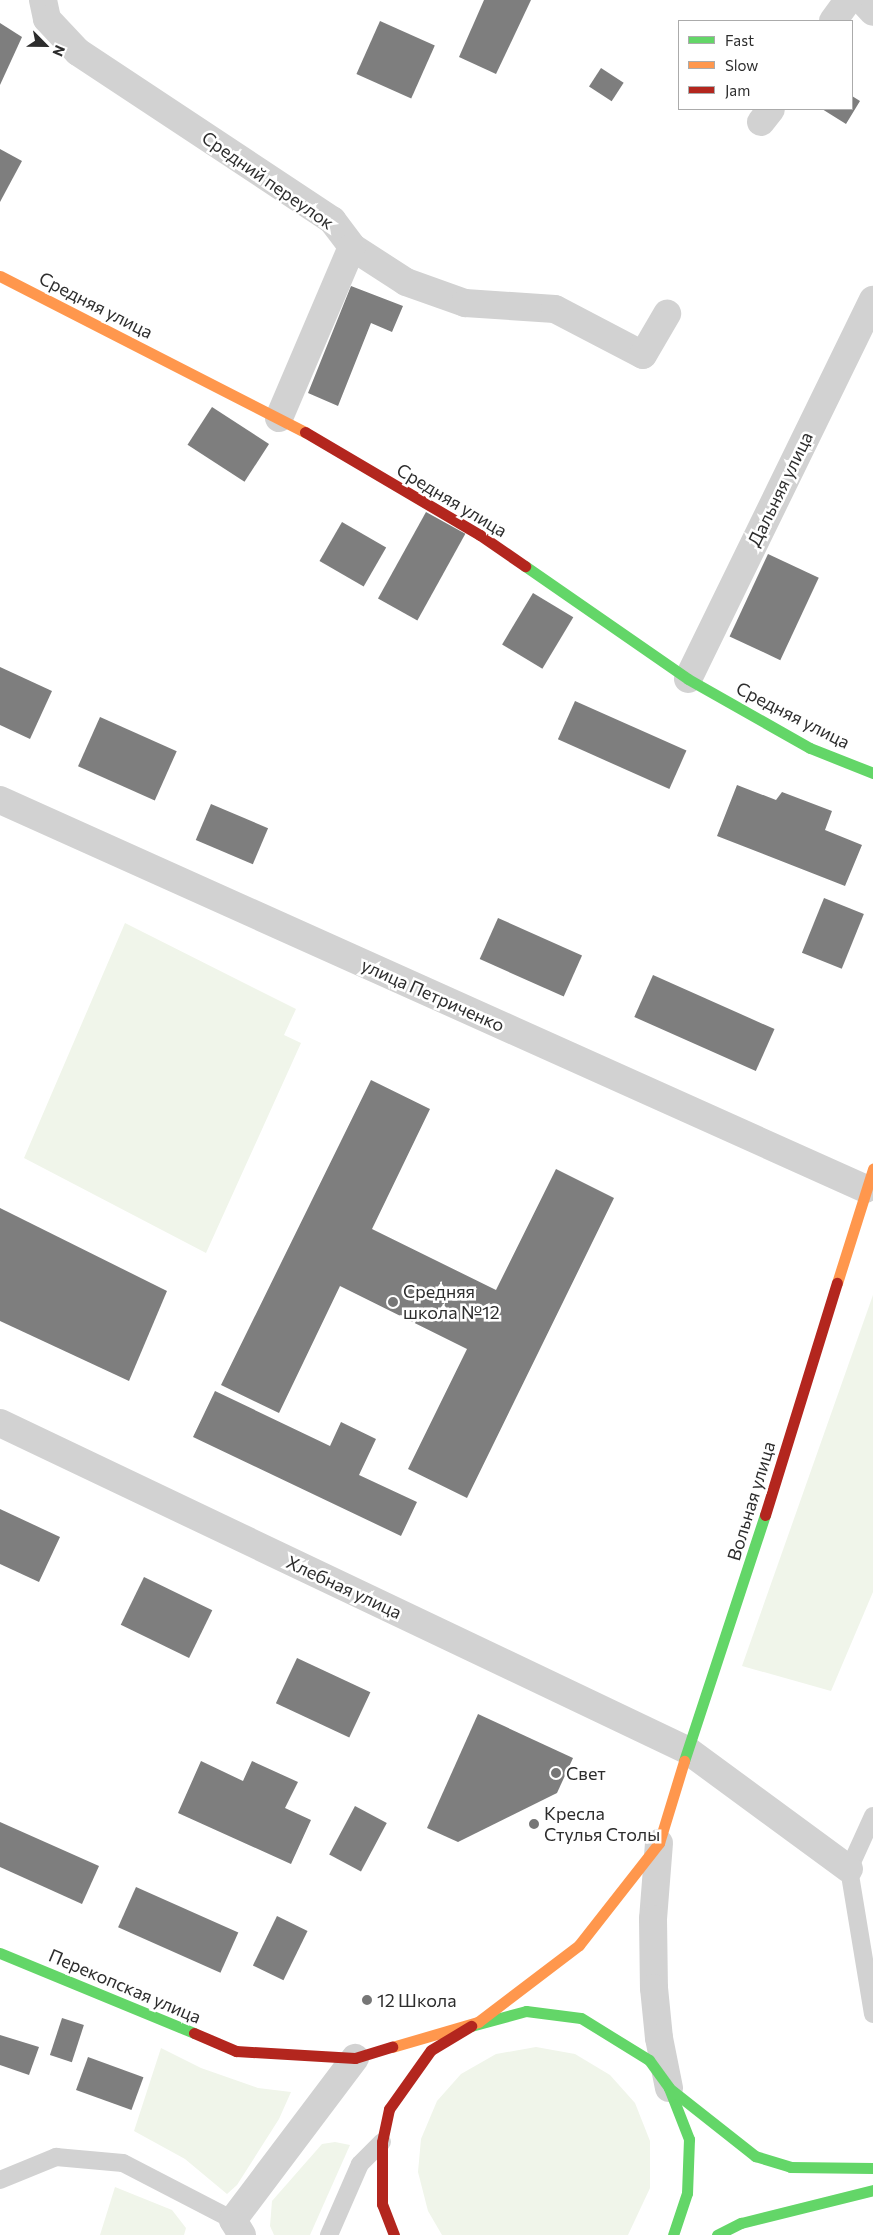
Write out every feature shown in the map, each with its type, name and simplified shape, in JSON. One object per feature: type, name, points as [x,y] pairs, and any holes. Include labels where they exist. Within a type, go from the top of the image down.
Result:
[{"type":"street","name":"Средний переулок","points":[[43,0],[48,19],[78,52],[332,220],[352,247],[406,282],[465,303],[555,309],[643,356],[668,314]]},
{"type":"street","points":[[834,20],[848,0]]},
{"type":"street","points":[[862,0],[873,12]]},
{"type":"street","points":[[279,418],[352,247]]},
{"type":"street","name":"Средняя улица","points":[[0,276],[279,418],[480,535],[688,678],[810,748],[873,774]]},
{"type":"street","name":"Дальняя улица","points":[[688,678],[873,300]]},
{"type":"street","name":"улица Петриченко","points":[[0,800],[870,1179]]},
{"type":"street","name":"Вольная улица","points":[[659,1843],[687,1750],[754,1550],[870,1179]]},
{"type":"street","name":"Хлебная улица","points":[[0,1423],[687,1750],[849,1869]]},
{"type":"street","points":[[394,2235],[382,2204],[382,2142],[390,2109],[431,2050],[478,2022],[579,1945],[659,1843]]},
{"type":"street","points":[[659,1843],[653,1918],[654,1988],[659,2038],[669,2088],[689,2138],[687,2193],[673,2235]]},
{"type":"street","name":"Перекопская улица","points":[[0,1953],[236,2051],[355,2058],[478,2022]]},
{"type":"street","points":[[478,2022],[526,2011],[581,2018],[649,2060],[669,2088],[755,2156],[790,2167],[873,2168]]},
{"type":"street","points":[[238,2228],[355,2058]]},
{"type":"street","points":[[717,2235],[740,2223],[873,2190]]},
{"type":"lane","points":[[873,1816],[849,1869],[873,2014]]},
{"type":"lane","points":[[329,2235],[360,2164],[382,2142]]},
{"type":"lane","points":[[0,2180],[56,2157],[123,2163],[238,2228]]},
{"type":"shaded area","points":[[125,923],[296,1009],[284,1035],[301,1043],[206,1253],[24,1158]]},
{"type":"shaded area","points":[[873,1295],[873,1592],[831,1691],[742,1666]]},
{"type":"shaded area","points":[[536,2047],[575,2054],[610,2075],[635,2103],[650,2141],[650,2188],[628,2235],[442,2235],[428,2211],[418,2172],[421,2139],[437,2101],[461,2074],[496,2054]]},
{"type":"shaded area","points":[[161,2048],[201,2068],[258,2088],[291,2092],[279,2119],[237,2185],[227,2194],[185,2159],[134,2131]]},
{"type":"shaded area","points":[[335,2142],[350,2145],[310,2235],[274,2235],[270,2226],[272,2201],[322,2144]]},
{"type":"shaded area","points":[[115,2187],[172,2210],[186,2228],[184,2235],[100,2235]]},
{"type":"building","points":[[484,0],[531,0],[496,74],[459,57]]},
{"type":"building","points":[[380,21],[435,45],[411,98],[356,74]]},
{"type":"building","points":[[0,23],[22,37],[0,85]]},
{"type":"building","points":[[601,68],[624,83],[612,101],[589,86]]},
{"type":"building","points":[[853,97],[860,101],[846,124],[824,110],[853,110]]},
{"type":"building","points":[[0,149],[22,161],[0,202]]},
{"type":"building","points":[[351,286],[403,306],[392,332],[371,323],[338,406],[308,393]]},
{"type":"building","points":[[212,407],[269,444],[245,482],[187,445]]},
{"type":"building","points":[[426,512],[465,534],[417,620],[378,599]]},
{"type":"building","points":[[342,522],[386,548],[364,586],[320,561]]},
{"type":"building","points":[[768,554],[819,578],[780,660],[730,636]]},
{"type":"building","points":[[533,593],[573,617],[542,669],[502,644]]},
{"type":"building","points":[[0,667],[52,691],[30,739],[0,725]]},
{"type":"building","points":[[575,701],[686,751],[669,789],[558,739]]},
{"type":"building","points":[[100,717],[177,751],[155,800],[78,766]]},
{"type":"building","points":[[737,785],[776,800],[782,792],[832,811],[825,830],[862,845],[845,886],[717,836]]},
{"type":"building","points":[[211,804],[268,828],[253,864],[196,840]]},
{"type":"building","points":[[824,898],[864,914],[842,969],[802,953]]},
{"type":"building","points":[[498,918],[582,955],[564,997],[480,959]]},
{"type":"building","points":[[653,975],[775,1029],[756,1071],[634,1017]]},
{"type":"building","points":[[371,1080],[430,1109],[372,1229],[496,1290],[556,1169],[614,1198],[467,1498],[408,1469],[467,1349],[340,1286],[279,1413],[221,1385]]},
{"type":"building","points":[[0,1208],[167,1291],[129,1381],[0,1321]]},
{"type":"building","points":[[215,1391],[330,1446],[341,1422],[376,1439],[359,1475],[417,1502],[401,1536],[193,1437]]},
{"type":"building","points":[[0,1509],[60,1537],[39,1582],[0,1564]]},
{"type":"building","points":[[144,1577],[212,1610],[189,1658],[121,1625]]},
{"type":"building","points":[[297,1658],[370,1692],[349,1738],[276,1703]]},
{"type":"building","points":[[478,1714],[573,1758],[557,1793],[458,1842],[427,1828]]},
{"type":"building","points":[[201,1761],[243,1781],[252,1761],[298,1782],[285,1808],[311,1820],[291,1864],[178,1813]]},
{"type":"building","points":[[355,1806],[387,1823],[361,1871],[329,1855]]},
{"type":"building","points":[[0,1822],[99,1866],[82,1904],[0,1867]]},
{"type":"building","points":[[136,1887],[238,1933],[220,1973],[118,1927]]},
{"type":"building","points":[[277,1916],[308,1931],[283,1980],[253,1965]]},
{"type":"building","points":[[62,2018],[84,2025],[72,2062],[50,2055]]},
{"type":"building","points":[[0,2035],[39,2047],[29,2075],[0,2065]]},
{"type":"building","points":[[88,2057],[143,2077],[131,2110],[76,2090]]},
{"type":"traffic: fast","points":[[525,566],[688,679],[810,748],[873,773]]},
{"type":"traffic: fast","points":[[684,1761],[765,1515]]},
{"type":"traffic: fast","points":[[0,1953],[194,2033]]},
{"type":"traffic: fast","points":[[471,2026],[526,2011],[581,2018],[649,2060],[669,2088],[689,2139],[687,2193],[673,2235]]},
{"type":"traffic: fast","points":[[669,2088],[755,2156],[790,2167],[873,2168]]},
{"type":"traffic: fast","points":[[717,2235],[741,2223],[873,2190]]},
{"type":"traffic: slow","points":[[0,276],[305,432]]},
{"type":"traffic: slow","points":[[837,1283],[873,1169]]},
{"type":"traffic: slow","points":[[392,2047],[478,2022],[579,1945],[659,1843],[684,1761]]},
{"type":"traffic: jam","points":[[305,432],[480,535],[525,566]]},
{"type":"traffic: jam","points":[[765,1515],[837,1283]]},
{"type":"traffic: jam","points":[[394,2235],[382,2204],[382,2142],[389,2109],[431,2050],[471,2026]]},
{"type":"traffic: jam","points":[[194,2033],[236,2051],[355,2058],[392,2047]]},
{"type":"place","name":"Средняя школа №12","points":[[393,1302]]},
{"type":"place","name":"Свет","points":[[556,1773]]},
{"type":"place","name":"Кресла Стулья Столы","points":[[534,1824]]},
{"type":"place","name":"12 Школа","points":[[367,2000]]}]
